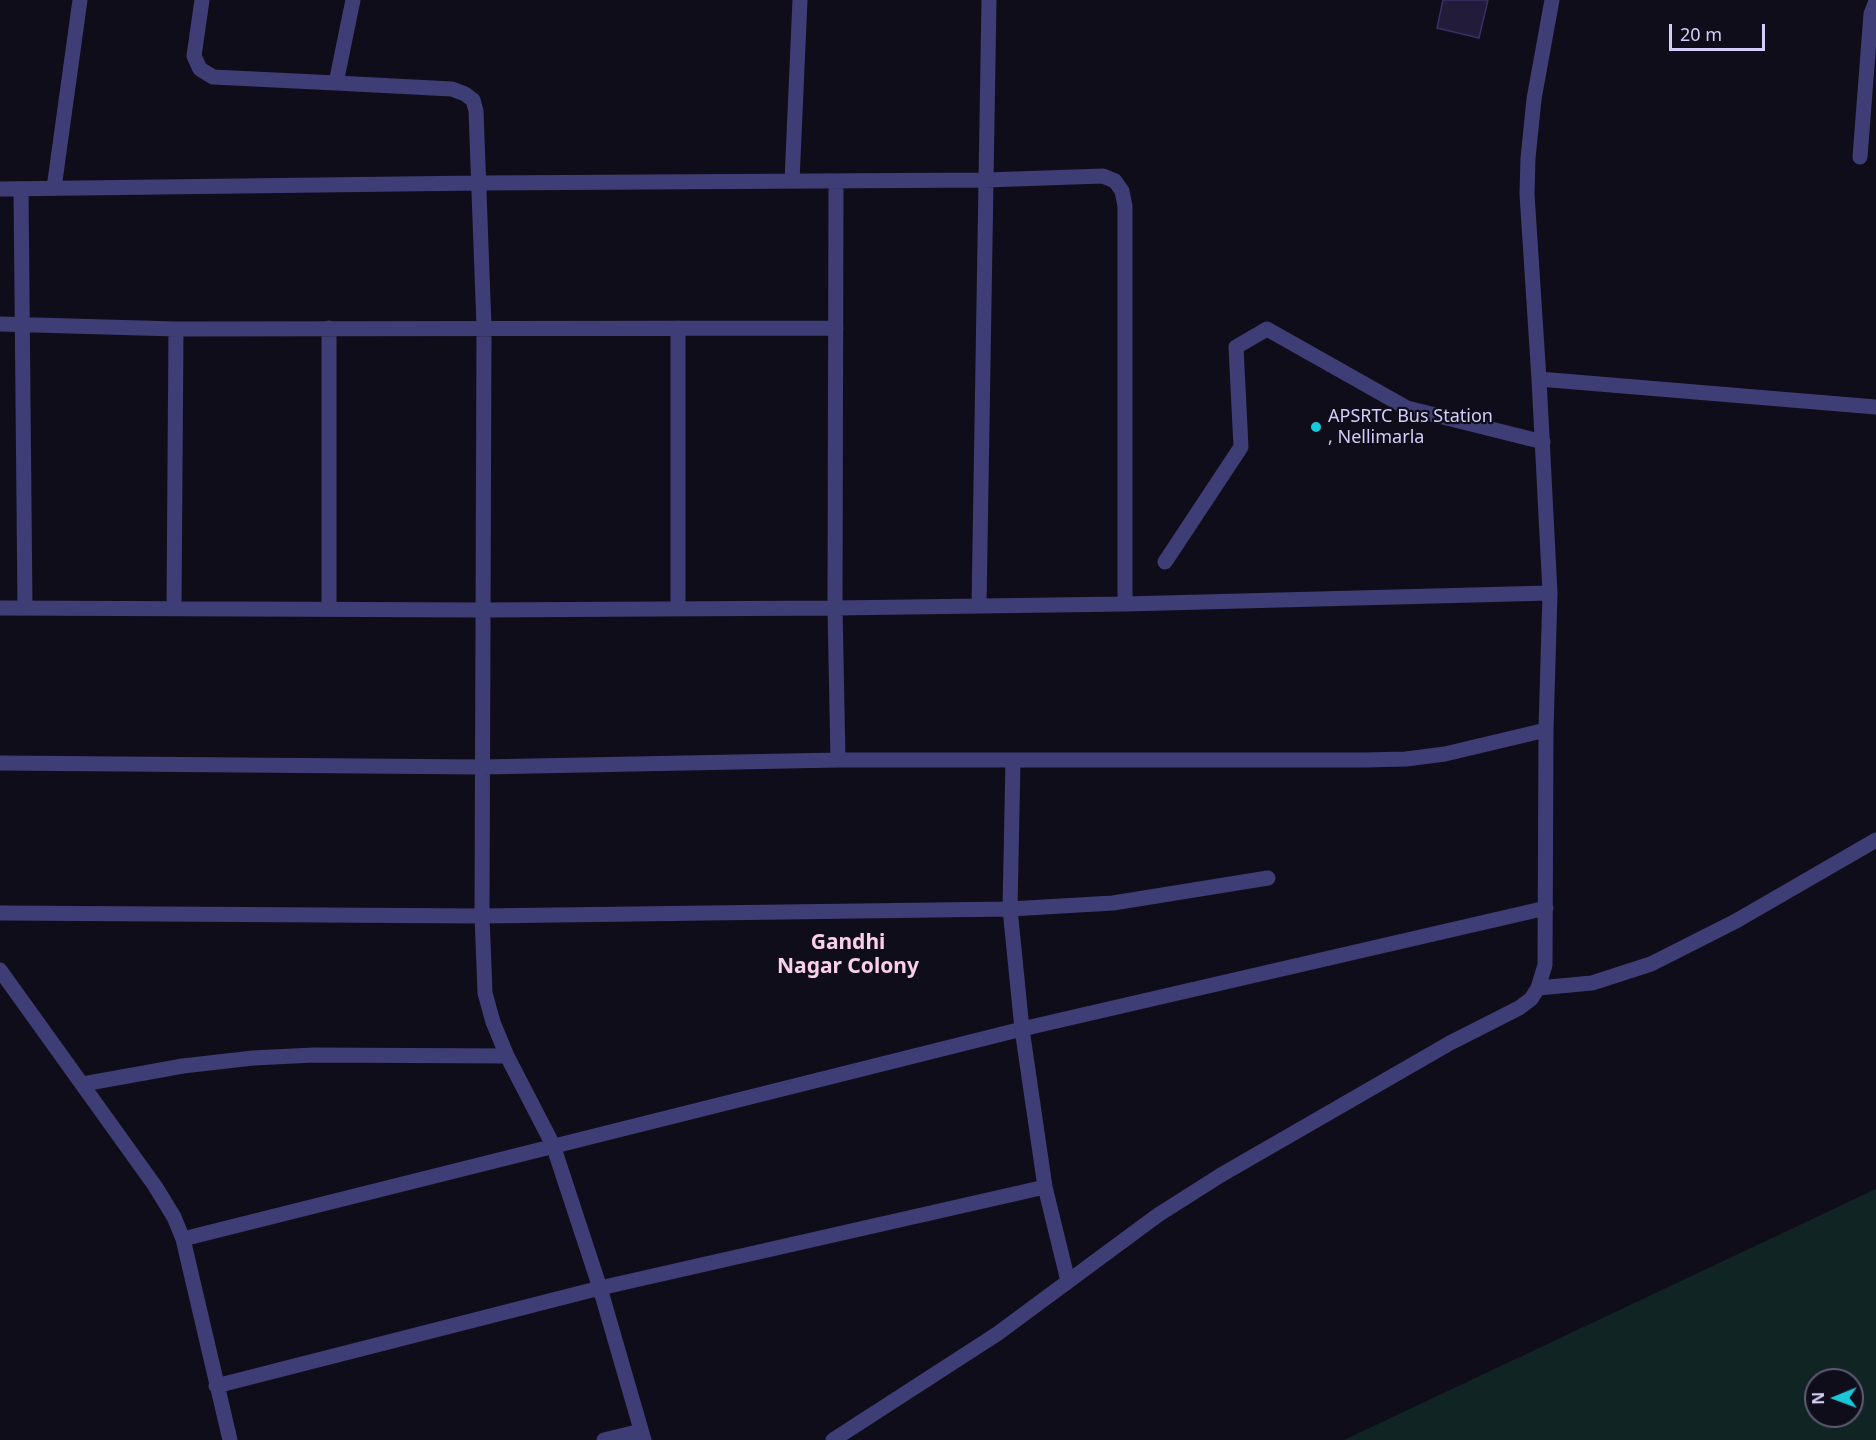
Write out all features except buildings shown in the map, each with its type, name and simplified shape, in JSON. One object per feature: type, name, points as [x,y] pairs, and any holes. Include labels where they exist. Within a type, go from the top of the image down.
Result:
[{"type":"street","points":[[54,188],[81,0]]},
{"type":"street","points":[[202,0],[194,56],[200,69],[213,77],[452,89],[473,100],[476,111],[480,183],[484,327],[482,916],[485,993],[493,1022],[507,1056],[553,1145],[600,1287],[643,1435],[604,1440]]},
{"type":"street","points":[[336,83],[353,0]]},
{"type":"street","points":[[792,181],[800,0]]},
{"type":"street","points":[[979,606],[990,0]]},
{"type":"street","points":[[833,1440],[997,1334],[1158,1215],[1212,1181],[1450,1043],[1519,1008],[1531,999],[1538,988],[1545,965],[1546,730],[1550,593],[1527,194],[1527,158],[1534,99],[1552,0]]},
{"type":"street","points":[[1860,157],[1871,14],[1876,1]]},
{"type":"street","points":[[0,189],[986,180],[1103,176],[1115,181],[1122,190],[1125,206],[1125,604]]},
{"type":"street","points":[[836,181],[838,760]]},
{"type":"street","points":[[21,189],[25,608]]},
{"type":"street","points":[[0,324],[176,329],[836,328]]},
{"type":"street","points":[[329,328],[329,608]]},
{"type":"street","points":[[678,328],[678,608]]},
{"type":"street","points":[[174,607],[176,329]]},
{"type":"street","points":[[1165,562],[1241,447],[1236,347],[1267,329],[1407,408],[1543,442]]},
{"type":"street","points":[[1539,379],[1876,407]]},
{"type":"street","points":[[0,608],[482,610],[836,608],[1125,604],[1550,593]]},
{"type":"street","points":[[0,763],[482,767],[838,760],[1406,759],[1445,754],[1546,730]]},
{"type":"street","points":[[1013,760],[1010,909],[1022,1029],[1045,1187],[1068,1281]]},
{"type":"street","points":[[1538,988],[1592,983],[1651,964],[1736,921],[1876,840]]},
{"type":"street","points":[[0,913],[482,916],[1010,909],[1113,903],[1268,878]]},
{"type":"street","points":[[183,1239],[1022,1029],[1546,908]]},
{"type":"street","points":[[0,970],[84,1084],[174,1217],[183,1239],[230,1440]]},
{"type":"street","points":[[84,1084],[183,1066],[253,1058],[314,1055],[507,1056]]},
{"type":"street","points":[[216,1386],[600,1287],[1045,1187]]},
{"type":"green space","points":[[1876,1189],[1876,1440],[1344,1440]]},
{"type":"place","name":"APSRTC Bus Station , Nellimarla","points":[[1316,427]]},
{"type":"district","name":"Gandhi Nagar Colony","points":[[848,955]]}]
